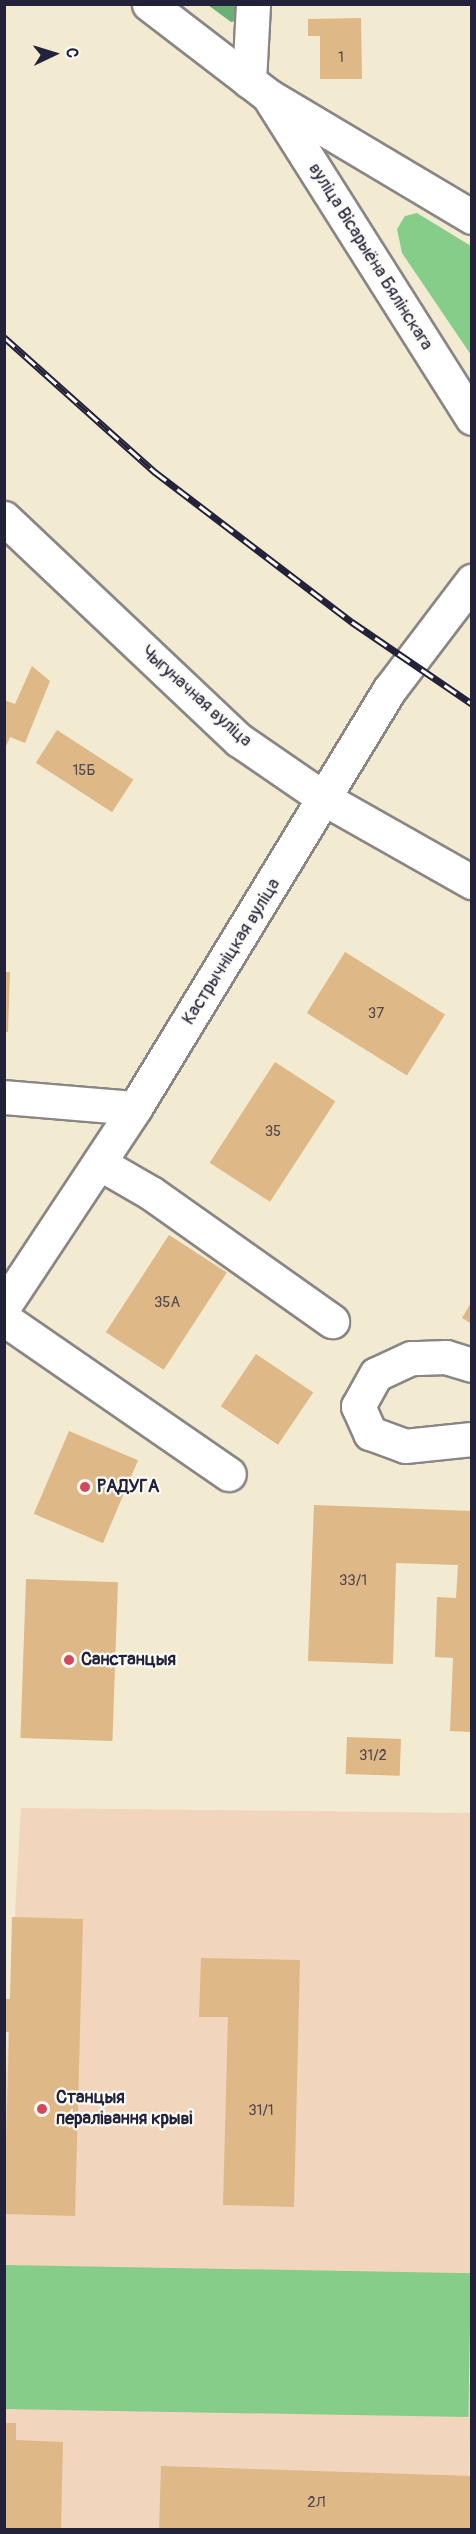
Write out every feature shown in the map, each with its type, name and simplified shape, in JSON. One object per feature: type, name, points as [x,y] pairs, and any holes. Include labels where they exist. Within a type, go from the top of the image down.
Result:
[{"type":"street","name":"вуліца Вісарыёна Бялінскага","points":[[149,4],[259,88],[471,217]]},
{"type":"street","points":[[253,4],[259,88]]},
{"type":"street","name":"вуліца Вісарыёна Бялінскага","points":[[259,88],[471,418]]},
{"type":"street","name":"Чыгуначная вуліца","points":[[4,518],[239,740],[325,799],[471,882]]},
{"type":"street","name":"Кастрычніцкая вуліца","points":[[4,1306],[135,1108],[390,689],[467,591]]},
{"type":"street","points":[[4,1096],[135,1108]]},
{"type":"street","points":[[99,1163],[151,1193],[332,1321]]},
{"type":"street","points":[[4,1319],[229,1474]]},
{"type":"street","points":[[471,1365],[446,1357],[411,1358],[376,1374],[358,1406],[370,1433],[405,1446],[471,1439]]},
{"type":"shaded area","points":[[21,1808],[471,1813],[471,2290],[5,2265],[5,2090]]},
{"type":"shaded area","points":[[4,2374],[471,2382],[468,2530],[4,2529]]},
{"type":"green space","points":[[208,5],[245,5],[244,20],[231,22]]},
{"type":"green space","points":[[417,213],[471,246],[471,355],[402,253],[397,229],[405,216]]},
{"type":"green space","points":[[5,2265],[471,2273],[468,2417],[4,2409]]},
{"type":"building","points":[[361,18],[362,79],[320,79],[320,36],[308,36],[308,19]]},
{"type":"building","points":[[32,666],[50,681],[25,743],[10,737],[4,751],[4,700],[15,704]]},
{"type":"building","points":[[57,730],[133,780],[112,812],[36,763]]},
{"type":"building","points":[[345,952],[445,1015],[407,1076],[307,1013]]},
{"type":"building","points":[[4,972],[10,972],[8,1032],[4,1032]]},
{"type":"building","points":[[275,1062],[335,1101],[270,1202],[210,1163]]},
{"type":"building","points":[[169,1235],[227,1273],[164,1370],[106,1332]]},
{"type":"building","points":[[472,1301],[472,1324],[462,1318]]},
{"type":"building","points":[[256,1354],[313,1393],[278,1445],[221,1406]]},
{"type":"building","name":"РАДУГА","points":[[69,1431],[138,1460],[103,1543],[34,1514]]},
{"type":"building","points":[[314,1505],[472,1511],[472,1732],[450,1731],[453,1658],[435,1657],[437,1597],[456,1598],[458,1565],[396,1563],[393,1664],[308,1661]]},
{"type":"building","name":"Санстанцыя","points":[[26,1579],[118,1582],[112,1741],[20,1738]]},
{"type":"building","points":[[347,1737],[401,1739],[400,1776],[346,1774]]},
{"type":"building","name":"Станцыя пералівання крыві","points":[[12,1917],[83,1919],[75,2216],[4,2214],[9,2032],[4,2032],[4,1999],[10,1999]]},
{"type":"building","points":[[201,1958],[300,1960],[294,2207],[223,2205],[228,2017],[199,2017]]},
{"type":"building","points":[[4,2423],[16,2423],[16,2440],[63,2442],[61,2530],[4,2530]]},
{"type":"building","points":[[161,2466],[472,2476],[472,2530],[159,2530]]},
{"type":"railway","points":[[4,337],[155,472],[352,622],[472,704]]},
{"type":"place","name":"РАДУГА","points":[[85,1487]]},
{"type":"place","name":"Санстанцыя","points":[[69,1660]]},
{"type":"place","name":"Станцыя пералівання крыві","points":[[42,2109]]}]
